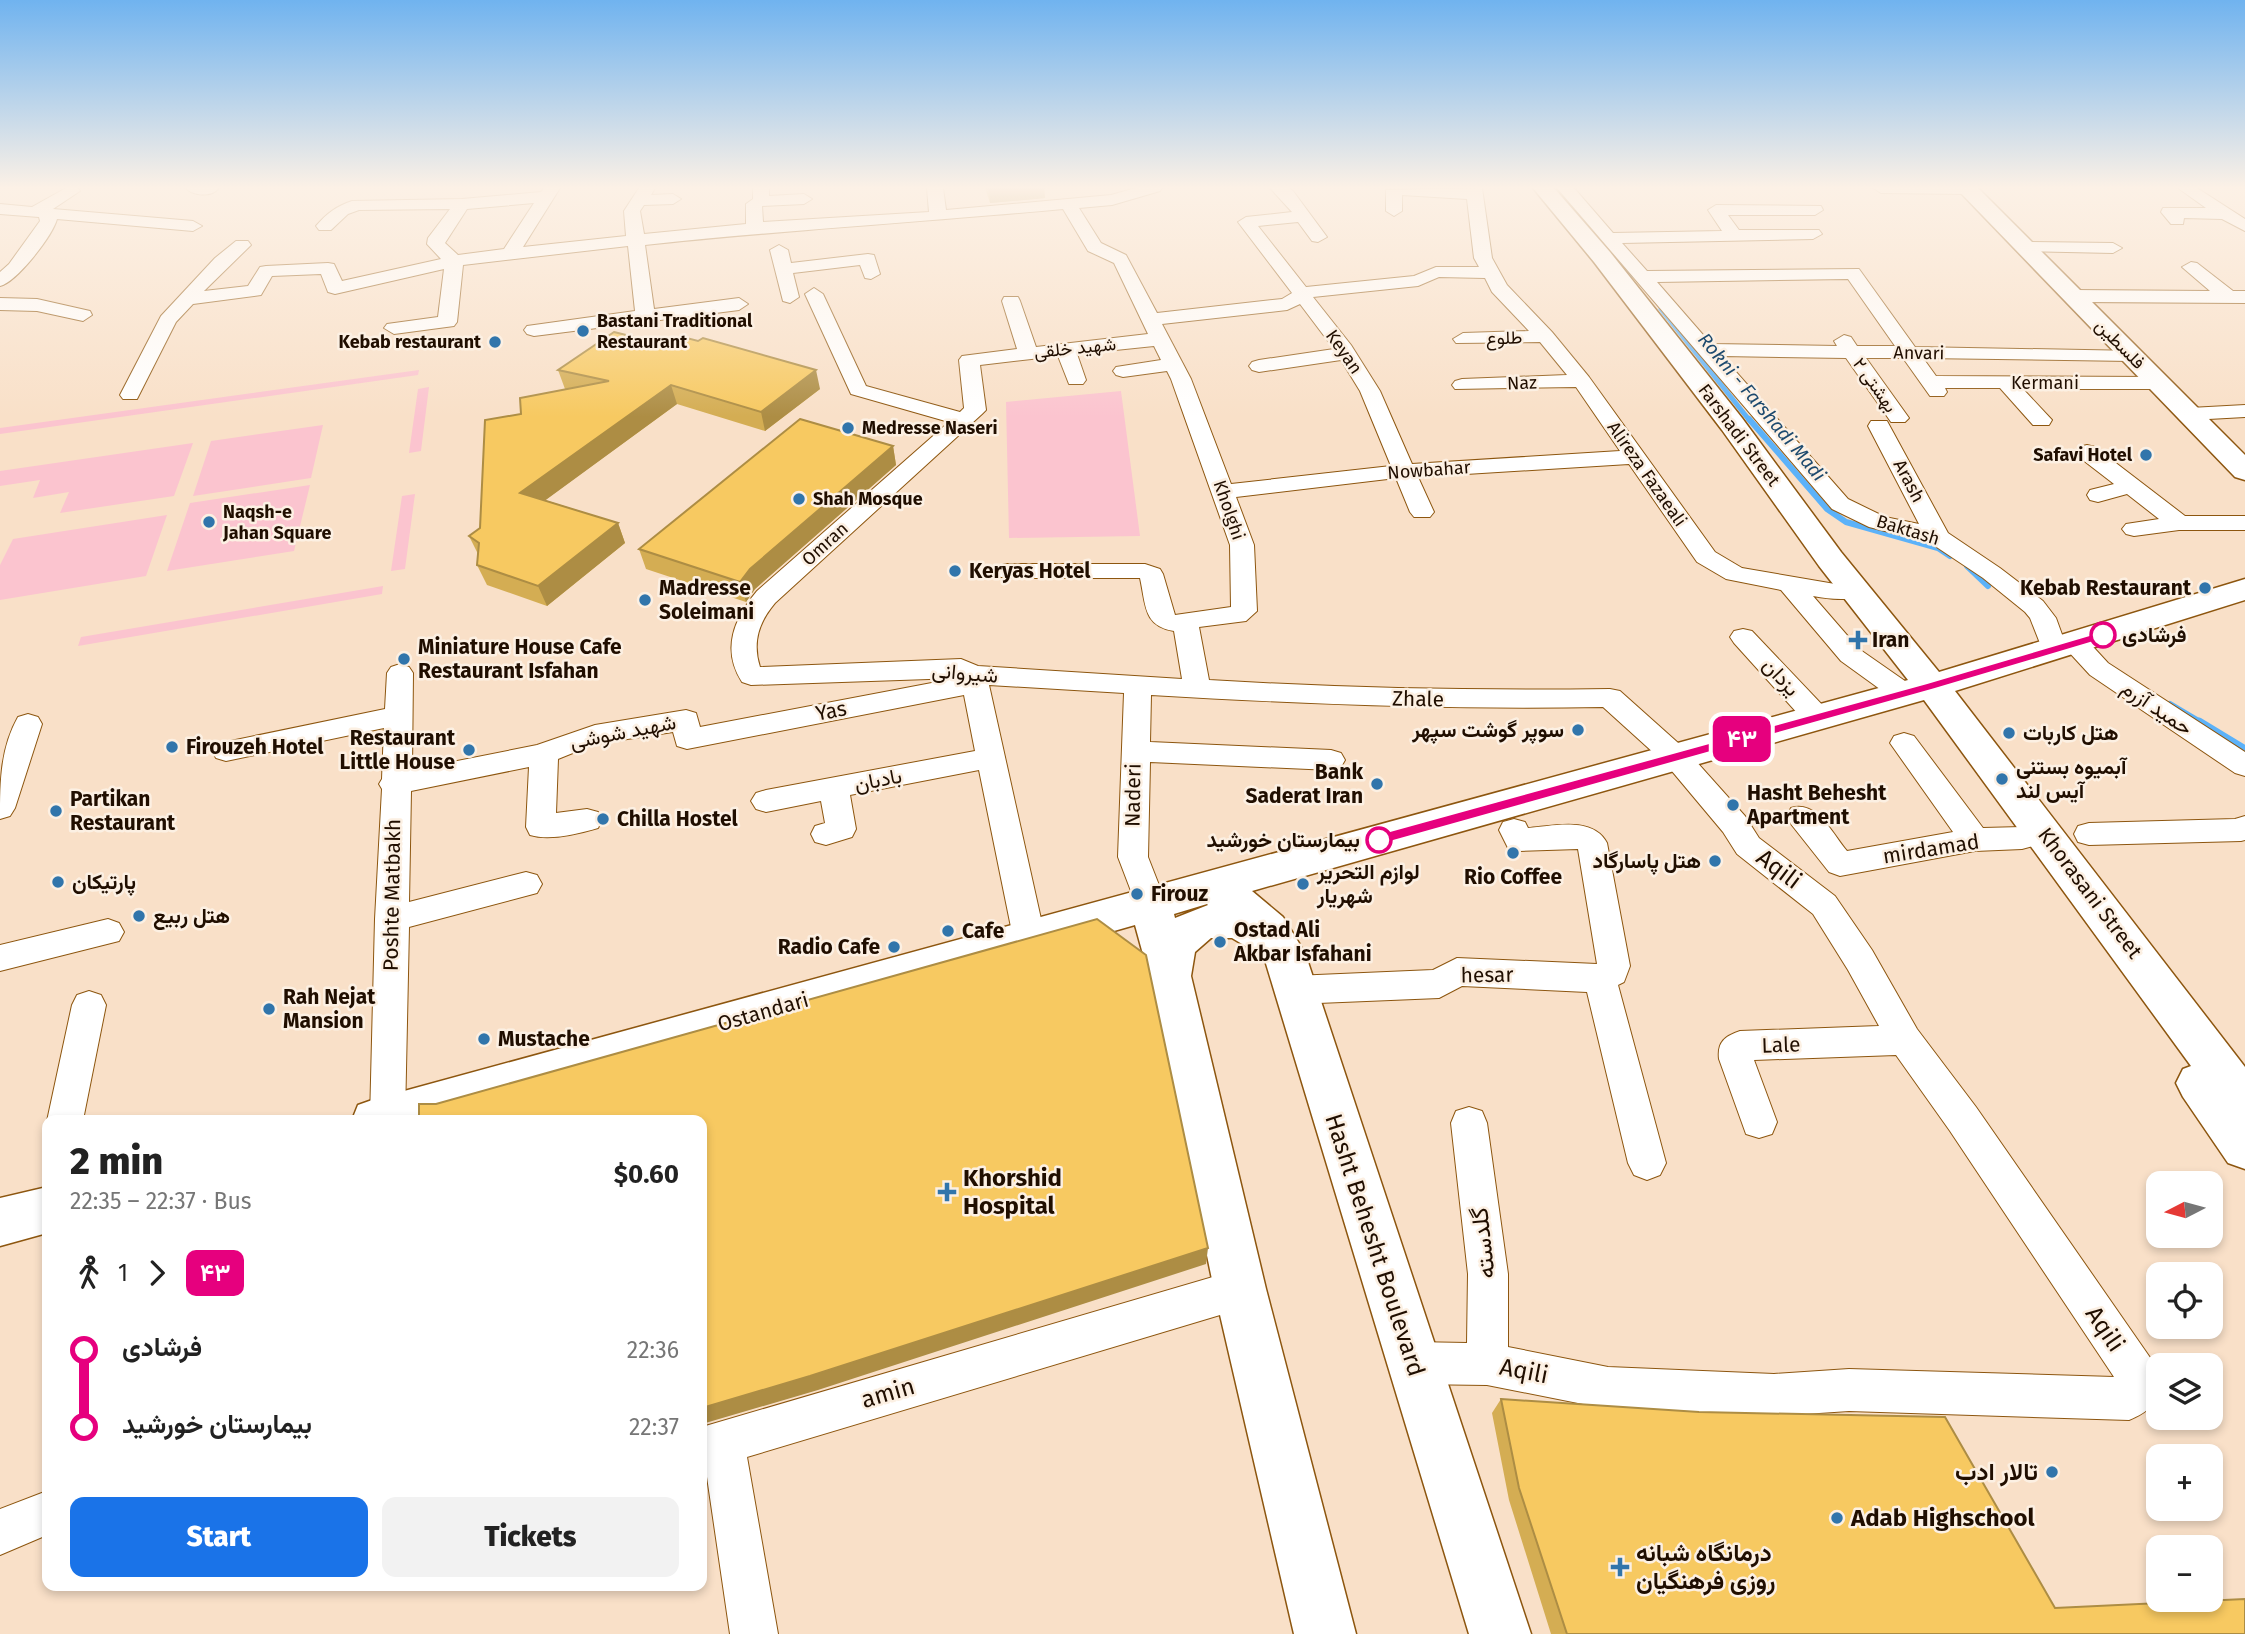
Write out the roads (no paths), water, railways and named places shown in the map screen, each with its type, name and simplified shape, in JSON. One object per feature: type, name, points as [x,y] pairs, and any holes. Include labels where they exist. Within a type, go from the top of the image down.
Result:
[{"type":"main road","name":"Farshadi Street","points":[[1608,264],[1724,414],[1854,591],[1916,690]]},
{"type":"main road","name":"فلسطین","points":[[2042,264],[2245,471]]},
{"type":"main road","name":"Ostandari","points":[[404,1115],[1150,903],[1818,718],[2065,647],[2245,589]]},
{"type":"main road","name":"Khorasani Street","points":[[1916,690],[2022,838],[2240,1122]]},
{"type":"main road","name":"Khorasani Street","points":[[1916,690],[2031,815],[2240,1122]]},
{"type":"main road","name":"Hasht Behesht Boulevard","points":[[1210,887],[1244,904],[1265,923],[1289,971],[1500,1634]]},
{"type":"main road","points":[[1150,903],[1170,976],[1240,1289],[1325,1634]]},
{"type":"main road","points":[[1170,976],[1170,958],[1177,941],[1192,929],[1211,921],[1230,920],[1250,927],[1289,971]]},
{"type":"street","points":[[0,281],[18,264]]},
{"type":"street","points":[[131,395],[168,320],[219,264]]},
{"type":"street","points":[[188,299],[254,291],[266,271],[328,268],[335,288],[440,264]]},
{"type":"street","points":[[394,328],[447,322],[454,264]]},
{"type":"street","points":[[640,264],[645,316]]},
{"type":"street","points":[[783,264],[790,297]]},
{"type":"street","points":[[785,269],[824,264]]},
{"type":"street","points":[[869,264],[871,274]]},
{"type":"street","name":"Kholghi","points":[[1122,264],[1173,364],[1225,491],[1242,545],[1244,611],[1237,615],[1192,620],[1186,625]]},
{"type":"street","name":"Keyan","points":[[1278,264],[1346,353],[1370,391],[1422,512]]},
{"type":"street","points":[[1486,264],[1490,273]]},
{"type":"street","name":"Baktash","points":[[1632,264],[1840,504],[1864,517],[1938,537],[1993,575],[2040,614],[2065,647]]},
{"type":"street","points":[[2191,267],[2236,292]]},
{"type":"street","name":"شهید خلقی","points":[[965,420],[975,410],[969,360],[1066,350],[1156,329],[1287,304],[1307,292],[1418,281],[1436,272],[1490,273]]},
{"type":"street","name":"Alireza Fazaeali","points":[[1490,273],[1499,288],[1545,336],[1581,381],[1706,557],[1735,574],[1835,592],[1854,591]]},
{"type":"street","points":[[1643,277],[1853,273],[1909,353]]},
{"type":"street","points":[[2065,288],[2156,282]]},
{"type":"street","points":[[2065,288],[2236,292]]},
{"type":"street","points":[[814,294],[858,390],[965,420]]},
{"type":"street","points":[[1011,301],[1029,354]]},
{"type":"street","points":[[0,304],[37,305],[83,315]]},
{"type":"street","points":[[534,330],[739,304]]},
{"type":"street","name":"بهشتی ۲","points":[[1839,333],[1889,422]]},
{"type":"street","name":"طلوع","points":[[1463,339],[1545,336]]},
{"type":"street","name":"Anvari","points":[[1708,350],[1797,344],[1852,352],[2131,355]]},
{"type":"street","points":[[1259,366],[1318,349],[1346,353]]},
{"type":"street","points":[[1066,350],[1076,380]]},
{"type":"street","name":"Kermani","points":[[1909,353],[1934,387],[2005,382],[2159,383]]},
{"type":"street","points":[[1123,371],[1173,364]]},
{"type":"street","name":"Naz","points":[[1462,385],[1581,381]]},
{"type":"street","points":[[2005,382],[2041,420]]},
{"type":"street","points":[[1507,383],[1518,405]]},
{"type":"street","points":[[2190,414],[2245,411]]},
{"type":"street","name":"Omran","points":[[751,676],[742,646],[744,630],[751,614],[776,588],[965,420]]},
{"type":"street","name":"Arash","points":[[1889,422],[1938,537]]},
{"type":"street","points":[[2087,452],[2179,523]]},
{"type":"street","name":"Nowbahar","points":[[1225,491],[1403,471],[1634,457]]},
{"type":"street","points":[[2098,495],[2132,486]]},
{"type":"street","points":[[2134,529],[2179,523],[2245,523]]},
{"type":"street","points":[[1006,571],[1145,571],[1151,574],[1157,590],[1161,617],[1168,622],[1186,625],[1197,688]]},
{"type":"street","points":[[1788,582],[1850,655],[1916,690]]},
{"type":"street","name":"یزدان","points":[[1744,637],[1818,718]]},
{"type":"street","name":"حمید آزرم","points":[[2065,647],[2245,766]]},
{"type":"street","name":"شیروانی","points":[[751,676],[961,668],[974,680],[1138,684]]},
{"type":"street","name":"Poshte Matbakh","points":[[400,673],[391,919],[400,1115]]},
{"type":"street","points":[[974,680],[1029,937]]},
{"type":"street","name":"Yas","points":[[687,738],[974,680]]},
{"type":"street","name":"Zhale","points":[[1138,684],[1333,697],[1490,701],[1610,698],[1676,757]]},
{"type":"street","name":"Naderi","points":[[1138,684],[1133,857],[1150,903]]},
{"type":"street","points":[[226,751],[399,716]]},
{"type":"street","name":"شهید شوشی","points":[[394,784],[544,754],[565,741],[686,720],[687,738]]},
{"type":"street","points":[[0,808],[28,724]]},
{"type":"street","points":[[1904,743],[1975,840]]},
{"type":"street","points":[[1134,751],[1331,760]]},
{"type":"street","name":"شهید شوشی","points":[[544,754],[541,827],[587,820]]},
{"type":"street","name":"Aqili","points":[[1413,1363],[1488,1364],[1608,1388],[1774,1395],[1849,1390],[2129,1399],[2140,1389],[2136,1374],[1964,1119],[1905,1040],[1860,960],[1824,905],[1748,846],[1734,824],[1676,757]]},
{"type":"street","name":"بادبان","points":[[766,801],[990,758]]},
{"type":"street","points":[[826,834],[841,829],[834,789]]},
{"type":"street","name":"mirdamad","points":[[1802,816],[1840,864],[1975,840],[2022,838]]},
{"type":"street","points":[[2089,834],[2241,830],[2245,827]]},
{"type":"street","points":[[1514,830],[1519,840],[1578,836],[1592,842],[1614,966],[1612,972],[1600,979],[1647,1163]]},
{"type":"street","points":[[391,919],[526,884]]},
{"type":"street","points":[[0,958],[108,932]]},
{"type":"street","name":"hesar","points":[[1289,971],[1439,984],[1457,972],[1600,979]]},
{"type":"street","points":[[66,1115],[89,1005]]},
{"type":"street","name":"Lale","points":[[1759,1122],[1736,1059],[1735,1050],[1740,1046],[1905,1040]]},
{"type":"street","name":"گلدسته","points":[[1469,1123],[1488,1274],[1488,1364]]},
{"type":"street","name":"amin","points":[[754,1634],[712,1445],[1240,1289]]},
{"type":"street","points":[[0,1532],[42,1515]]},
{"type":"waterway","name":"Rokni - Farshadi Madi","points":[[1622,264],[1632,275]]},
{"type":"waterway","name":"Rokni - Farshadi Madi","points":[[1661,309],[1750,421]]},
{"type":"waterway","name":"Rokni - Farshadi Madi","points":[[1749,419],[1827,509],[1846,522],[1938,548],[1950,556]]},
{"type":"waterway","name":"Rokni - Farshadi Madi","points":[[1967,566],[1988,586]]},
{"type":"waterway","name":"Rokni - Farshadi Madi","points":[[2170,704],[2202,723]]},
{"type":"waterway","name":"Rokni - Farshadi Madi","points":[[2199,722],[2245,750]]},
{"type":"place","name":"Bastani Traditional Restaurant","points":[[583,331]]},
{"type":"place","name":"Kebab restaurant","points":[[495,342]]},
{"type":"place","name":"Medresse Naseri","points":[[848,428]]},
{"type":"place","name":"Safavi Hotel","points":[[2146,455]]},
{"type":"place","name":"Shah Mosque","points":[[799,499]]},
{"type":"place","name":"Naqsh-e Jahan Square","points":[[209,522]]},
{"type":"place","name":"Keryas Hotel","points":[[955,571]]},
{"type":"place","name":"Kebab Restaurant","points":[[2205,588]]},
{"type":"place","name":"Madresse Soleimani","points":[[645,600]]},
{"type":"place","name":"فرشادی","points":[[2103,635]]},
{"type":"place","name":"Iran","points":[[1858,640]]},
{"type":"place","name":"Miniature House Cafe Restaurant Isfahan","points":[[404,659]]},
{"type":"place","name":"سوپر گوشت سپهر","points":[[1578,730]]},
{"type":"place","name":"هتل کاربات","points":[[2009,733]]},
{"type":"place","name":"Firouzeh Hotel","points":[[172,747]]},
{"type":"place","name":"Restaurant Little House","points":[[469,750]]},
{"type":"place","name":"آبمیوه بستنی آیس لند","points":[[2002,779]]},
{"type":"place","name":"Bank Saderat Iran","points":[[1377,784]]},
{"type":"place","name":"Hasht Behesht Apartment","points":[[1733,805]]},
{"type":"place","name":"Partikan Restaurant","points":[[56,811]]},
{"type":"place","name":"Chilla Hostel","points":[[603,819]]},
{"type":"place","name":"بیمارستان خورشید","points":[[1379,840]]},
{"type":"place","name":"Rio Coffee","points":[[1513,853]]},
{"type":"place","name":"هتل پاسارگاد","points":[[1715,861]]},
{"type":"place","name":"پارتیکان","points":[[58,882]]},
{"type":"place","name":"لوازم التحریر شهریار","points":[[1303,884]]},
{"type":"place","name":"Firouz","points":[[1137,894]]},
{"type":"place","name":"هتل ربیع","points":[[139,916]]},
{"type":"place","name":"Cafe","points":[[948,931]]},
{"type":"place","name":"Ostad Ali Akbar Isfahani","points":[[1220,942]]},
{"type":"place","name":"Radio Cafe","points":[[894,947]]},
{"type":"place","name":"Rah Nejat Mansion","points":[[269,1009]]},
{"type":"place","name":"Mustache","points":[[484,1039]]},
{"type":"place","name":"Khorshid Hospital","points":[[947,1192]]},
{"type":"place","name":"تالار ادب","points":[[2052,1472]]},
{"type":"place","name":"Adab Highschool","points":[[1837,1518]]},
{"type":"place","name":"درمانگاه شبانه روزی فرهنگیان","points":[[1620,1567]]}]
